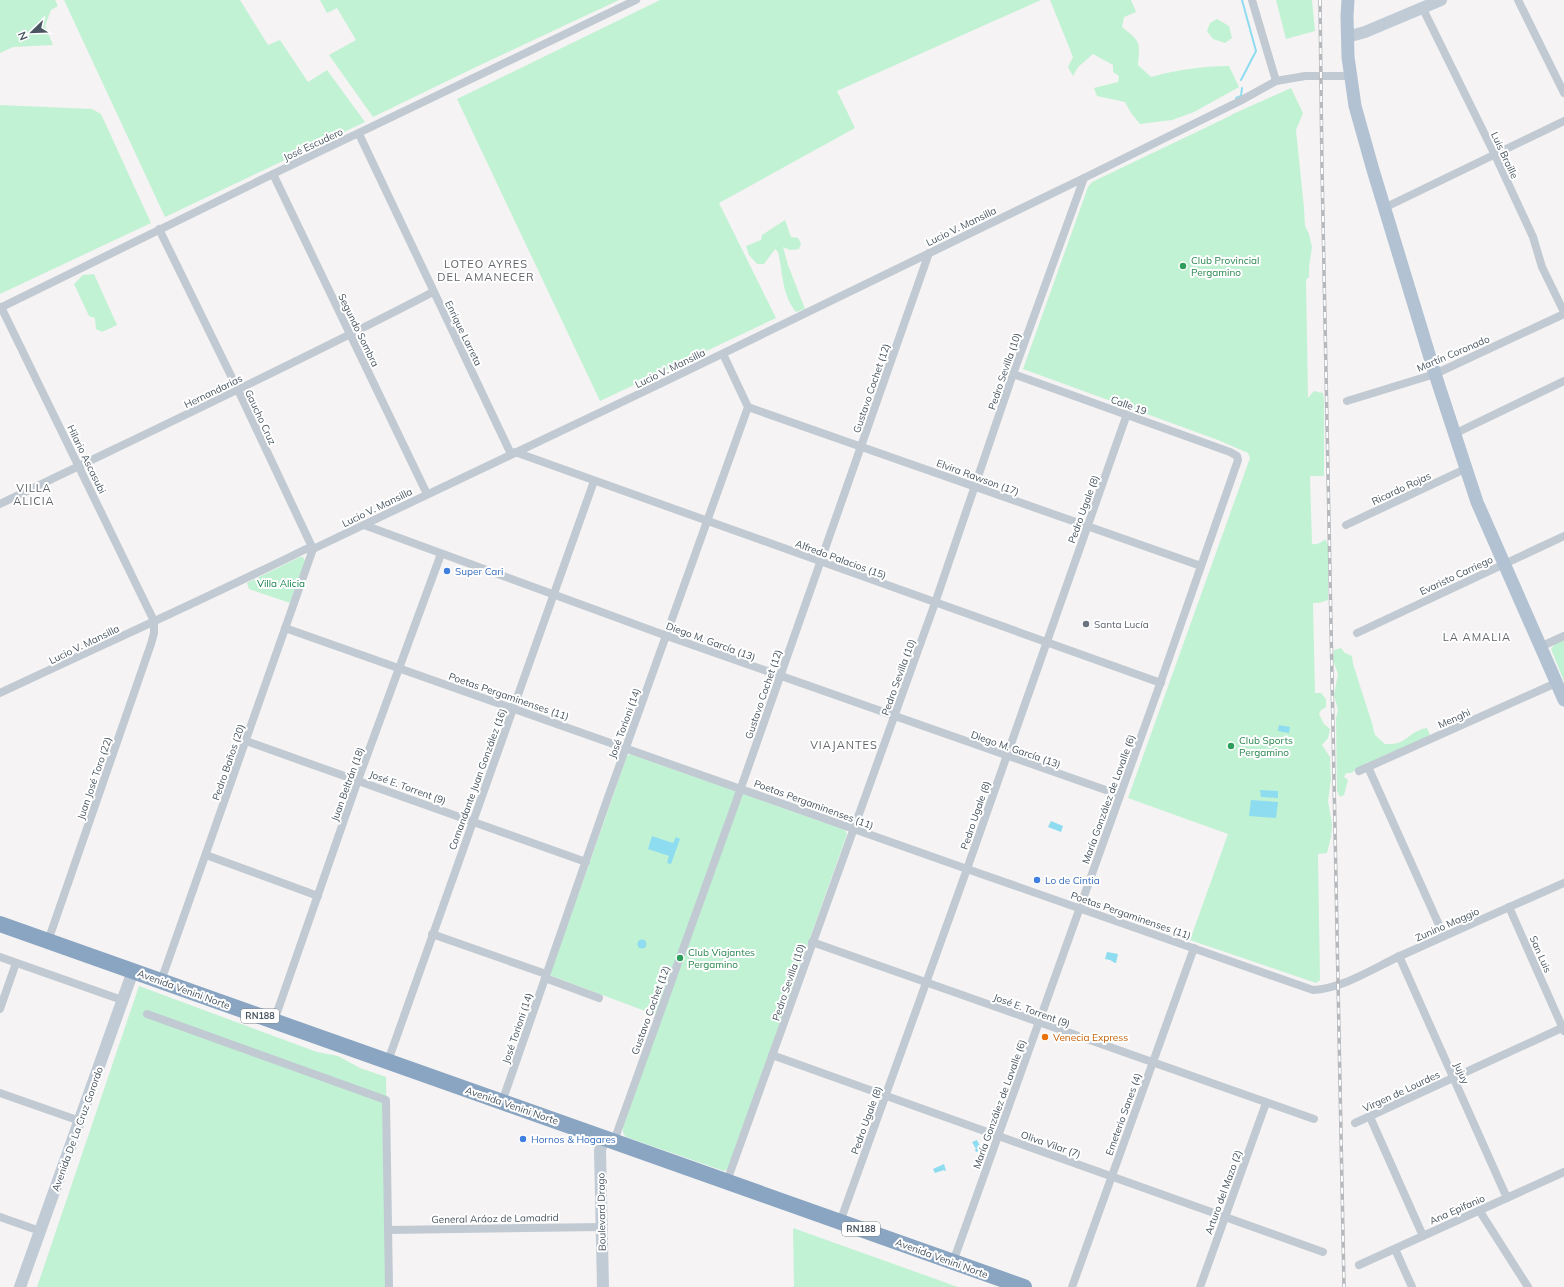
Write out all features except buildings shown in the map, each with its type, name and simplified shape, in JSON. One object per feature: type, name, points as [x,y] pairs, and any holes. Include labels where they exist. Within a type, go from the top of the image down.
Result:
[{"type":"highway","name":"Avenida Venini Norte","points":[[0,924],[727,1181],[953,1262],[1008,1284],[1024,1287]]},
{"type":"main road","points":[[1348,0],[1347,37],[1349,76],[1355,106],[1384,208],[1435,374],[1477,502],[1564,700]]},
{"type":"main road","points":[[1347,37],[1365,32],[1441,0]]},
{"type":"main road","name":"Avenida De La Cruz Gorordo","points":[[20,1287],[133,971]]},
{"type":"main road","name":"Boulevard Drago","points":[[603,1287],[600,1151],[608,1139]]},
{"type":"street","name":"José Escudero","points":[[1,307],[273,174],[636,0]]},
{"type":"street","points":[[1252,0],[1276,81]]},
{"type":"street","points":[[1518,0],[1564,93]]},
{"type":"street","name":"Luis Braille","points":[[1423,8],[1495,155],[1533,237],[1542,266],[1564,313]]},
{"type":"street","name":"Lucio V. Mansilla","points":[[0,693],[154,621],[186,608],[306,549],[313,549],[723,354],[1240,101],[1276,81],[1305,76],[1349,76]]},
{"type":"street","points":[[1384,208],[1564,121]]},
{"type":"street","name":"Enrique Larreta","points":[[359,134],[433,292],[513,453]]},
{"type":"street","name":"Segundo Sombra","points":[[273,174],[427,494]]},
{"type":"street","name":"Pedro Sevilla (10)","points":[[727,1181],[935,603],[1013,374],[1084,178]]},
{"type":"street","name":"Gaucho Cruz","points":[[159,230],[238,390],[313,549]]},
{"type":"street","name":"Gustavo Cochet (12)","points":[[608,1139],[740,789],[929,253]]},
{"type":"street","name":"Hernandarias","points":[[0,504],[238,390],[433,292]]},
{"type":"street","name":"Hilario Ascasubi","points":[[1,307],[154,621]]},
{"type":"street","name":"Martín Coronado","points":[[1347,401],[1435,374],[1564,313]]},
{"type":"street","points":[[723,354],[748,407]]},
{"type":"street","name":"Calle 19","points":[[1013,374],[1127,414],[1230,452],[1237,456]]},
{"type":"street","points":[[1454,434],[1564,381]]},
{"type":"street","name":"Elvira Rawson (17)","points":[[748,407],[1201,566]]},
{"type":"street","name":"José Torioni (14)","points":[[502,1102],[545,976],[748,407]]},
{"type":"street","name":"Pedro Ugale (8)","points":[[840,1222],[967,869],[1127,414]]},
{"type":"street","name":"Alfredo Palacios (15)","points":[[513,453],[1161,683]]},
{"type":"street","name":"María González de Lavalle (6)","points":[[953,1262],[1161,683],[1238,464],[1237,456]]},
{"type":"street","name":"Ricardo Rojas","points":[[1346,525],[1465,469]]},
{"type":"street","name":"Comandante Juan González (16)","points":[[388,1061],[594,481]]},
{"type":"street","name":"Diego M. García (13)","points":[[364,525],[667,636],[1120,795]]},
{"type":"street","name":"Evaristo Carriego","points":[[1357,633],[1564,536]]},
{"type":"street","name":"Pedro Baños (20)","points":[[161,981],[313,549]]},
{"type":"street","name":"Juan Beltrán (18)","points":[[274,1021],[358,780],[441,554]]},
{"type":"street","name":"Juan José Toro (22)","points":[[48,941],[151,644],[154,633],[154,621]]},
{"type":"street","name":"Poetas Pergaminenses (11)","points":[[285,628],[1310,989],[1324,989],[1338,985]]},
{"type":"street","points":[[1540,647],[1564,636]]},
{"type":"street","name":"Menghi","points":[[1359,771],[1556,683]]},
{"type":"street","name":"José E. Torrent (9)","points":[[246,741],[586,862]]},
{"type":"street","points":[[1368,767],[1444,936]]},
{"type":"street","points":[[206,855],[318,896]]},
{"type":"street","name":"Zunino Maggio","points":[[1338,985],[1399,956],[1564,883]]},
{"type":"street","name":"San Luis","points":[[1509,907],[1563,1029]]},
{"type":"street","points":[[432,934],[545,976],[599,998]]},
{"type":"street","name":"José E. Torrent (9)","points":[[812,942],[1314,1119]]},
{"type":"street","name":"Emeterio Sanes (4)","points":[[1072,1287],[1194,948]]},
{"type":"street","name":"Jujuy","points":[[1399,956],[1507,1198]]},
{"type":"street","points":[[0,957],[122,1000]]},
{"type":"street","points":[[0,1009],[16,963]]},
{"type":"street","points":[[147,1014],[386,1100],[390,1287]]},
{"type":"street","name":"Virgen de Lourdes","points":[[1355,1124],[1563,1029]]},
{"type":"street","name":"Oliva Vilar (7)","points":[[772,1055],[1322,1252]]},
{"type":"street","points":[[0,1093],[80,1121]]},
{"type":"street","name":"Arturo del Mazo (2)","points":[[1200,1287],[1266,1103]]},
{"type":"street","points":[[1370,1117],[1423,1236]]},
{"type":"street","name":"Ana Epifanio","points":[[1359,1265],[1564,1172]]},
{"type":"street","points":[[1479,1210],[1528,1287]]},
{"type":"street","points":[[0,1217],[40,1231]]},
{"type":"street","name":"General Aráoz de Lamadrid","points":[[388,1230],[602,1227]]},
{"type":"street","points":[[1395,1249],[1412,1287]]},
{"type":"green space","points":[[0,0],[55,0],[58,6],[51,10],[45,26],[53,45],[13,47],[0,53]]},
{"type":"green space","points":[[64,0],[240,0],[268,45],[280,40],[308,82],[327,70],[365,122],[165,217]]},
{"type":"green space","points":[[320,0],[619,0],[373,117],[329,55],[356,40],[337,8],[327,13]]},
{"type":"green space","points":[[660,0],[1041,0],[837,91],[855,128],[719,203],[776,318],[600,401],[457,99]]},
{"type":"green space","points":[[1050,0],[1131,0],[1136,12],[1124,17],[1122,27],[1133,36],[1138,43],[1138,65],[1151,77],[1189,69],[1229,66],[1239,87],[1194,112],[1172,120],[1140,124],[1131,113],[1125,102],[1097,96],[1094,88],[1118,82],[1119,76],[1113,72],[1113,65],[1093,54],[1078,67],[1073,76],[1068,67],[1073,57]]},
{"type":"green space","points":[[1276,0],[1312,0],[1315,31],[1286,39]]},
{"type":"green space","points":[[1217,19],[1229,26],[1232,38],[1225,43],[1213,39],[1207,31],[1210,23]]},
{"type":"green space","points":[[1291,88],[1303,113],[1296,130],[1305,226],[1309,234],[1312,247],[1309,277],[1306,280],[1308,398],[1314,391],[1323,393],[1324,400],[1324,476],[1310,476],[1312,544],[1322,542],[1325,539],[1328,545],[1328,600],[1313,603],[1315,693],[1321,693],[1326,699],[1326,707],[1321,710],[1319,714],[1324,724],[1330,729],[1328,738],[1322,745],[1330,757],[1331,779],[1328,801],[1332,824],[1331,837],[1327,853],[1318,854],[1320,980],[1316,983],[1190,940],[1228,834],[1128,798],[1250,458],[1248,453],[1218,440],[1023,369],[1088,187],[1092,182],[1233,114]]},
{"type":"green space","points":[[0,105],[92,109],[101,114],[151,223],[0,294]]},
{"type":"green space","points":[[785,220],[791,237],[798,238],[801,243],[799,249],[790,250],[783,247],[788,265],[805,309],[796,312],[785,291],[778,252],[775,249],[764,264],[757,264],[749,255],[746,246],[761,240],[762,235]]},
{"type":"green space","points":[[94,274],[117,325],[102,332],[96,329],[95,318],[89,316],[74,284],[83,275]]},
{"type":"green space","name":"Villa Alicia","points":[[300,557],[303,557],[305,561],[290,603],[249,589],[247,583]]},
{"type":"green space","points":[[1564,640],[1564,681],[1551,649],[1555,644]]},
{"type":"green space","points":[[1341,648],[1345,653],[1352,656],[1353,664],[1375,735],[1385,744],[1394,744],[1422,729],[1427,728],[1430,735],[1399,751],[1384,755],[1379,760],[1371,763],[1368,762],[1351,773],[1346,773],[1344,777],[1348,780],[1344,795],[1340,797],[1337,791],[1336,718],[1338,710],[1334,695],[1338,674],[1333,660],[1334,650]]},
{"type":"green space","name":"Club Viajantes Pergamino","points":[[630,754],[845,830],[847,834],[728,1169],[724,1171],[626,1137],[623,1133],[623,1127],[661,1017],[549,975],[572,913],[572,905],[579,893],[627,756]]},
{"type":"green space","points":[[139,986],[317,1052],[338,1056],[360,1068],[386,1077],[390,1287],[37,1287]]},
{"type":"green space","points":[[793,1228],[958,1287],[794,1287]]},
{"type":"water","points":[[1279,725],[1290,727],[1289,733],[1278,731]]},
{"type":"water","points":[[1260,790],[1278,791],[1278,798],[1261,797]]},
{"type":"water","points":[[1251,800],[1278,802],[1276,818],[1249,816]]},
{"type":"water","points":[[1051,821],[1063,826],[1061,832],[1048,827]]},
{"type":"water","points":[[652,836],[673,843],[676,837],[680,839],[671,864],[667,863],[669,856],[648,849]]},
{"type":"water","points":[[640,940],[644,940],[646,944],[644,948],[640,948],[638,946],[638,942]]},
{"type":"water","points":[[1107,952],[1118,954],[1116,963],[1105,959]]},
{"type":"water","points":[[977,1140],[982,1150],[976,1152],[972,1142]]},
{"type":"water","points":[[944,1164],[946,1171],[944,1170],[935,1173],[933,1169]]},
{"type":"waterway","points":[[1241,80],[1256,51],[1242,0]]},
{"type":"waterway","points":[[1236,98],[1241,96],[1242,88]]},
{"type":"railway","points":[[1320,0],[1344,1287]]},
{"type":"place","name":"Club Provincial Pergamino","points":[[1183,266]]},
{"type":"place","name":"Super Cari","points":[[447,571]]},
{"type":"place","name":"Santa Lucía","points":[[1086,624]]},
{"type":"place","name":"Club Sports Pergamino","points":[[1231,746]]},
{"type":"place","name":"Lo de Cintia","points":[[1037,880]]},
{"type":"place","name":"Club Viajantes Pergamino","points":[[680,958]]},
{"type":"place","name":"Venecia Express","points":[[1045,1037]]},
{"type":"place","name":"Hornos & Hogares","points":[[523,1139]]},
{"type":"district","name":"LOTEO AYRES DEL AMANECER","points":[[486,270]]},
{"type":"district","name":"VILLA ALICIA","points":[[34,494]]},
{"type":"district","name":"LA AMALIA","points":[[1477,637]]},
{"type":"district","name":"VIAJANTES","points":[[844,745]]}]
